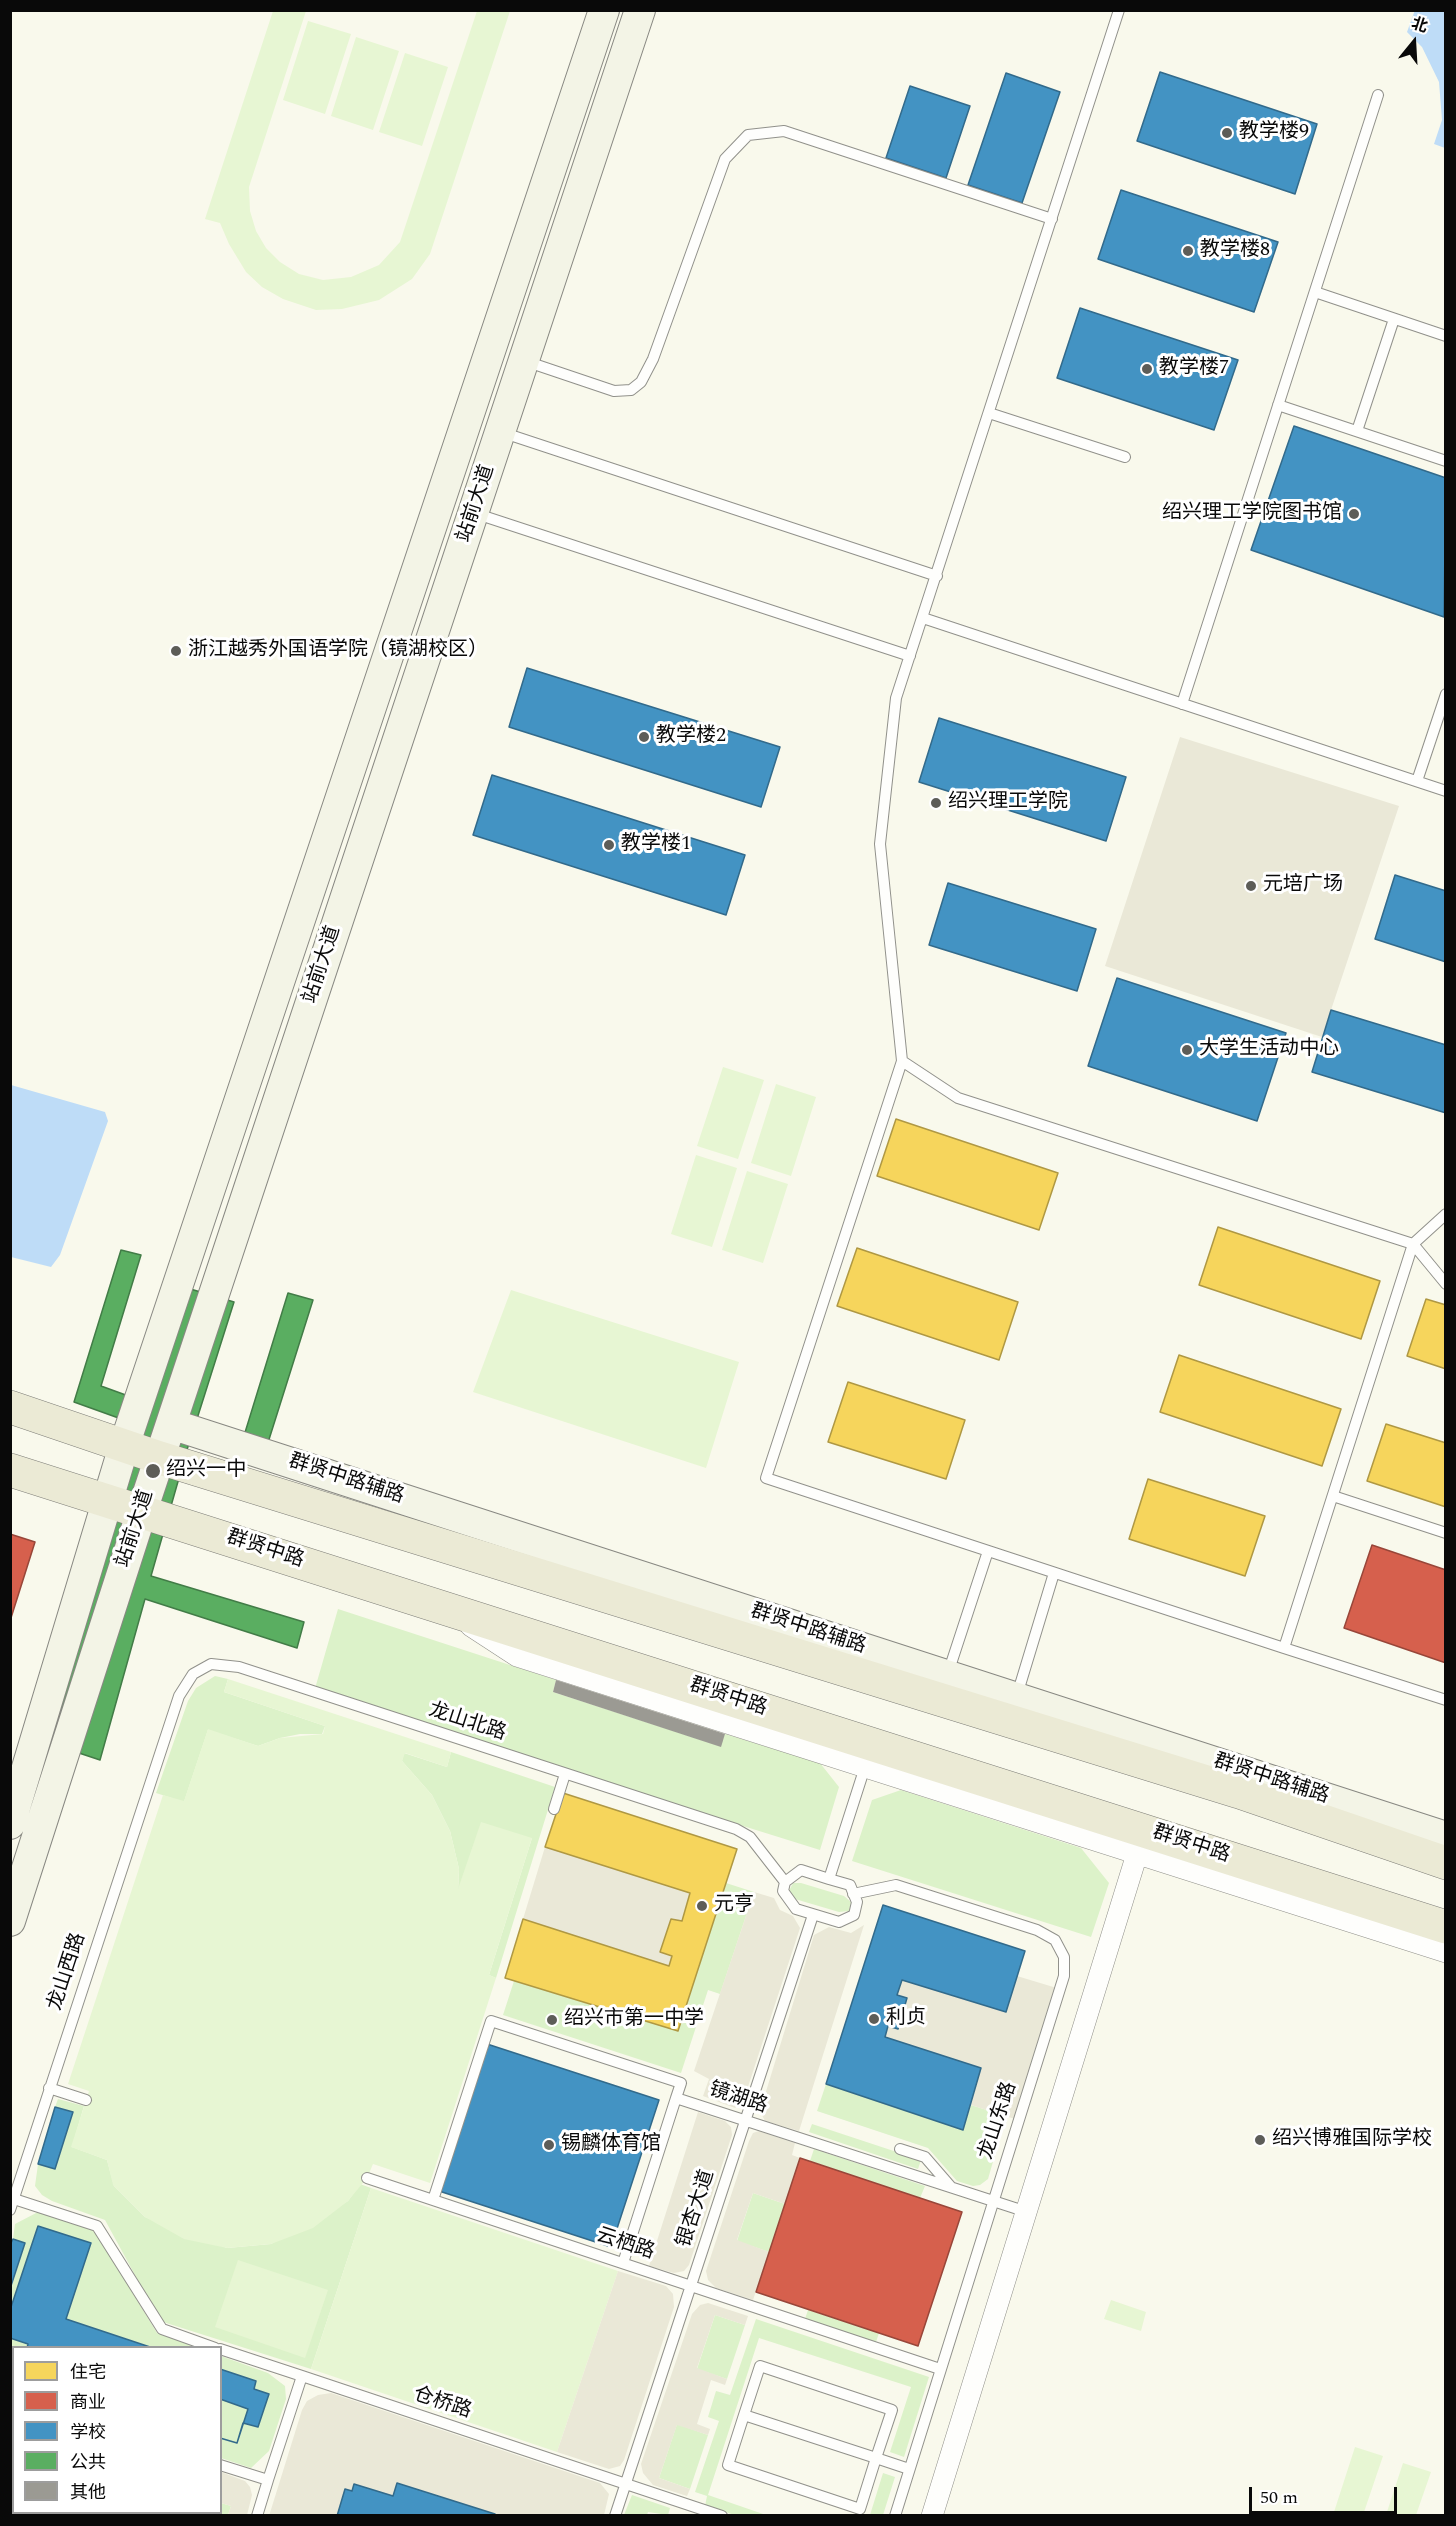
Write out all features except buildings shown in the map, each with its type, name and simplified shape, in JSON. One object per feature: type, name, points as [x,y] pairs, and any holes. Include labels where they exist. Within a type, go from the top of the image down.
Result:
[{"type":"main road","name":"站前大道","points":[[10,1824],[124,1446],[604,10]]},
{"type":"main road","name":"站前大道","points":[[10,1921],[142,1510],[640,10]]},
{"type":"main road","points":[[10,1407],[160,1458],[1239,1792],[1446,1863]]},
{"type":"main road","name":"群贤中路辅路","points":[[171,1424],[1446,1837]]},
{"type":"main road","name":"群贤中路","points":[[10,1470],[108,1502],[142,1510],[1446,1927]]},
{"type":"street","points":[[441,1606],[518,1656],[1446,1952]]},
{"type":"street","points":[[933,2516],[1137,1854]]},
{"type":"lane","points":[[1119,10],[896,698],[880,844],[902,1061],[766,1478],[1446,1700]]},
{"type":"lane","points":[[1182,704],[1378,95]]},
{"type":"lane","points":[[524,361],[614,391],[631,390],[641,382],[653,359],[725,159],[748,135],[784,131],[1052,219]]},
{"type":"lane","points":[[1315,292],[1446,336]]},
{"type":"lane","points":[[1357,431],[1394,319]]},
{"type":"lane","points":[[1278,405],[1446,460]]},
{"type":"lane","points":[[989,413],[1125,457]]},
{"type":"lane","points":[[501,432],[937,576]]},
{"type":"lane","points":[[474,513],[910,656]]},
{"type":"lane","points":[[923,618],[1446,790]]},
{"type":"lane","points":[[1418,781],[1446,694]]},
{"type":"lane","points":[[902,1061],[958,1098],[1413,1244],[1446,1284]]},
{"type":"lane","points":[[1284,1648],[1413,1244],[1446,1214]]},
{"type":"lane","points":[[1333,1496],[1446,1533]]},
{"type":"lane","points":[[947,1676],[988,1551]]},
{"type":"lane","points":[[1016,1698],[1053,1573]]},
{"type":"lane","name":"龙山北路","points":[[161,1746],[179,1696],[193,1674],[211,1664],[239,1667],[736,1828],[750,1837],[784,1882],[783,1891],[796,1909],[839,1922],[854,1914],[857,1902],[853,1894]]},
{"type":"lane","name":"龙山西路","points":[[10,2210],[161,1746]]},
{"type":"lane","points":[[829,1879],[865,1767]]},
{"type":"lane","points":[[554,1809],[565,1774]]},
{"type":"lane","points":[[784,1882],[801,1870],[850,1886],[853,1894]]},
{"type":"lane","name":"龙山东路","points":[[853,1894],[897,1886],[1037,1930],[1054,1940],[1064,1957],[1064,1976],[895,2516]]},
{"type":"lane","name":"银杏大道","points":[[615,2516],[813,1914]]},
{"type":"lane","name":"镜湖路","points":[[433,2199],[491,2021],[681,2082],[676,2098],[1027,2212]]},
{"type":"lane","points":[[49,2088],[86,2100]]},
{"type":"lane","points":[[623,2263],[676,2098]]},
{"type":"lane","points":[[900,2149],[925,2157],[951,2188]]},
{"type":"lane","name":"云栖路","points":[[367,2178],[940,2369]]},
{"type":"lane","points":[[14,2199],[97,2226],[162,2329],[209,2346]]},
{"type":"lane","name":"仓桥路","points":[[222,2350],[722,2516]]},
{"type":"lane","points":[[760,2366],[892,2410],[860,2509],[728,2465],[744,2415],[760,2366]]},
{"type":"lane","points":[[257,2516],[302,2376]]},
{"type":"lane","points":[[744,2415],[909,2469]]},
{"type":"lane","points":[[222,2465],[268,2480]]},
{"type":"green space","points":[[273,11],[306,11],[249,187],[250,211],[256,231],[266,248],[280,262],[299,274],[323,280],[351,277],[379,265],[400,242],[477,11],[510,11],[430,254],[412,279],[379,300],[342,309],[316,310],[283,299],[262,287],[246,272],[229,244],[220,223],[205,219]]},
{"type":"green space","points":[[308,21],[351,34],[325,114],[283,100]]},
{"type":"green space","points":[[356,37],[399,51],[373,130],[331,116]]},
{"type":"green space","points":[[405,53],[448,67],[422,146],[379,132]]},
{"type":"green space","points":[[723,1067],[764,1080],[738,1159],[697,1146]]},
{"type":"green space","points":[[776,1084],[816,1097],[791,1176],[751,1163]]},
{"type":"green space","points":[[696,1155],[737,1168],[712,1247],[671,1234]]},
{"type":"green space","points":[[747,1171],[788,1184],[763,1263],[722,1250]]},
{"type":"green space","points":[[511,1290],[739,1362],[706,1468],[473,1392]]},
{"type":"green space","points":[[338,1609],[556,1680],[553,1692],[720,1746],[725,1734],[820,1763],[839,1787],[820,1850],[314,1692]]},
{"type":"green space","points":[[215,1676],[228,1679],[224,1692],[325,1726],[322,1734],[300,1734],[258,1746],[208,1730],[184,1802],[156,1793],[188,1701],[196,1688]]},
{"type":"green space","points":[[228,1679],[451,1752],[447,1767],[405,1753],[402,1761],[432,1795],[450,1831],[459,1869],[458,1889],[481,1822],[532,1838],[489,1975],[496,1978],[430,2183],[373,2164],[367,2178],[348,2201],[313,2228],[271,2244],[227,2248],[184,2239],[145,2217],[113,2185],[107,2160],[71,2147],[89,2091],[68,2084],[163,1795],[184,1801],[208,1729],[258,1746],[280,1738],[323,1734],[325,1726],[224,1692]]},
{"type":"green space","points":[[451,1752],[555,1787],[496,1978],[489,1975],[532,1838],[458,1892],[459,1869],[450,1831],[432,1795],[402,1761],[404,1753],[447,1767]]},
{"type":"green space","points":[[901,1790],[1081,1848],[1109,1883],[1091,1937],[852,1861],[872,1800]]},
{"type":"green space","points":[[726,1883],[754,1892],[720,1994],[708,1990],[681,2073],[503,2015],[514,1981],[678,2031]]},
{"type":"green space","points":[[793,1883],[801,1883],[844,1896],[851,1902],[849,1911],[839,1912],[795,1899],[789,1891]]},
{"type":"green space","points":[[826,2084],[963,2130],[971,2105],[1006,2116],[988,2179],[980,2185],[973,2186],[957,2181],[928,2148],[817,2111]]},
{"type":"green space","points":[[58,2099],[84,2106],[72,2147],[107,2160],[114,2186],[145,2217],[227,2248],[271,2244],[348,2201],[360,2184],[371,2188],[311,2369],[160,2321],[105,2220],[52,2201],[42,2195],[35,2186],[38,2164],[55,2169],[73,2113],[55,2107]]},
{"type":"green space","points":[[812,2124],[921,2160],[918,2169],[809,2132]]},
{"type":"green space","points":[[814,2149],[925,2186],[920,2198],[810,2161]]},
{"type":"green space","points":[[371,2188],[618,2271],[557,2452],[311,2369]]},
{"type":"green space","points":[[753,2193],[785,2204],[769,2252],[737,2241]]},
{"type":"green space","points":[[38,2212],[95,2231],[157,2333],[193,2346],[12,2346],[12,2391],[11,2289],[25,2243],[13,2239],[15,2224]]},
{"type":"green space","points":[[238,2260],[328,2290],[305,2358],[215,2327]]},
{"type":"green space","points":[[1111,2300],[1146,2312],[1141,2331],[1104,2319]]},
{"type":"green space","points":[[808,2310],[879,2333],[876,2342],[805,2319]]},
{"type":"green space","points":[[715,2315],[745,2325],[727,2379],[697,2369]]},
{"type":"green space","points":[[756,2319],[929,2377],[904,2457],[890,2452],[911,2387],[759,2338],[708,2495],[766,2515],[735,2515],[705,2506],[707,2496],[695,2492],[719,2421],[708,2417],[716,2391],[730,2395]]},
{"type":"green space","points":[[222,2356],[268,2373],[285,2386],[286,2399],[269,2451],[251,2468],[222,2458]]},
{"type":"green space","points":[[677,2424],[708,2435],[690,2489],[659,2478]]},
{"type":"green space","points":[[1355,2447],[1383,2456],[1363,2515],[1345,2515],[1334,2512]]},
{"type":"green space","points":[[1403,2463],[1431,2472],[1416,2515],[1386,2515]]},
{"type":"green space","points":[[883,2473],[895,2477],[883,2515],[870,2515]]},
{"type":"green space","points":[[632,2495],[670,2508],[668,2515],[648,2512],[647,2515],[624,2515]]},
{"type":"green space","points":[[222,2503],[231,2506],[228,2515],[114,2516],[108,2514],[222,2514]]},
{"type":"shaded area","name":"元培广场","points":[[1180,737],[1399,806],[1322,1037],[1105,966]]},
{"type":"shaded area","points":[[545,1847],[690,1893],[682,1921],[660,1952],[672,1956],[669,1966],[523,1919]]},
{"type":"shaded area","points":[[754,1892],[774,1898],[780,1910],[793,1916],[800,1928],[743,2102],[735,2108],[703,2096],[709,2079],[694,2071]]},
{"type":"shaded area","points":[[864,1925],[799,2131],[765,2121],[760,2111],[814,1935],[829,1927],[851,1933]]},
{"type":"shaded area","points":[[1017,1976],[1060,1989],[1018,2120],[971,2105],[981,2068],[885,2037],[888,2026],[907,1998],[897,1995],[902,1980],[1006,2011]]},
{"type":"shaded area","points":[[698,2112],[725,2121],[731,2127],[732,2135],[689,2265],[684,2271],[674,2273],[649,2266]]},
{"type":"shaded area","points":[[759,2131],[795,2143],[792,2155],[800,2158],[785,2204],[753,2193],[737,2240],[769,2252],[753,2300],[716,2288],[708,2280],[706,2271],[749,2141],[753,2133]]},
{"type":"shaded area","points":[[618,2271],[666,2286],[673,2294],[674,2307],[624,2460],[620,2466],[609,2469],[557,2452]]},
{"type":"shaded area","points":[[708,2303],[748,2316],[745,2325],[715,2315],[697,2368],[727,2379],[725,2385],[711,2380],[697,2424],[710,2429],[708,2435],[677,2425],[659,2478],[690,2489],[687,2496],[653,2485],[643,2473],[641,2464],[692,2314],[700,2305]]},
{"type":"shaded area","points":[[331,2393],[600,2483],[609,2494],[604,2515],[495,2516],[495,2514],[398,2483],[393,2496],[354,2484],[352,2491],[345,2489],[337,2515],[269,2516],[302,2410],[307,2401],[318,2395]]},
{"type":"shaded area","points":[[12,2404],[12,2509],[10,2508],[10,2405]]},
{"type":"shaded area","points":[[222,2472],[245,2481],[250,2487],[252,2495],[247,2515],[228,2515],[231,2506],[222,2503]]},
{"type":"shaded area","points":[[26,2514],[114,2515],[32,2516]]},
{"type":"water","points":[[1415,10],[1445,11],[1445,148],[1434,144],[1442,120],[1439,82],[1422,47],[1407,32]]},
{"type":"water","points":[[11,1085],[105,1112],[108,1121],[60,1255],[51,1267],[11,1257]]},
{"type":"place","name":"教学楼9","points":[[1227,133]]},
{"type":"place","name":"教学楼8","points":[[1188,251]]},
{"type":"place","name":"教学楼7","points":[[1147,369]]},
{"type":"place","name":"绍兴理工学院图书馆","points":[[1354,514]]},
{"type":"place","name":"浙江越秀外国语学院（镜湖校区）","points":[[176,651]]},
{"type":"place","name":"教学楼2","points":[[644,737]]},
{"type":"place","name":"绍兴理工学院","points":[[936,803]]},
{"type":"place","name":"教学楼1","points":[[609,845]]},
{"type":"place","name":"元培广场","points":[[1251,886]]},
{"type":"place","name":"大学生活动中心","points":[[1187,1050]]},
{"type":"place","name":"绍兴一中","points":[[153,1471]]},
{"type":"place","name":"元亨","points":[[702,1906]]},
{"type":"place","name":"利贞","points":[[874,2019]]},
{"type":"place","name":"绍兴市第一中学","points":[[552,2020]]},
{"type":"place","name":"绍兴博雅国际学校","points":[[1260,2140]]},
{"type":"place","name":"锡麟体育馆","points":[[549,2145]]}]
